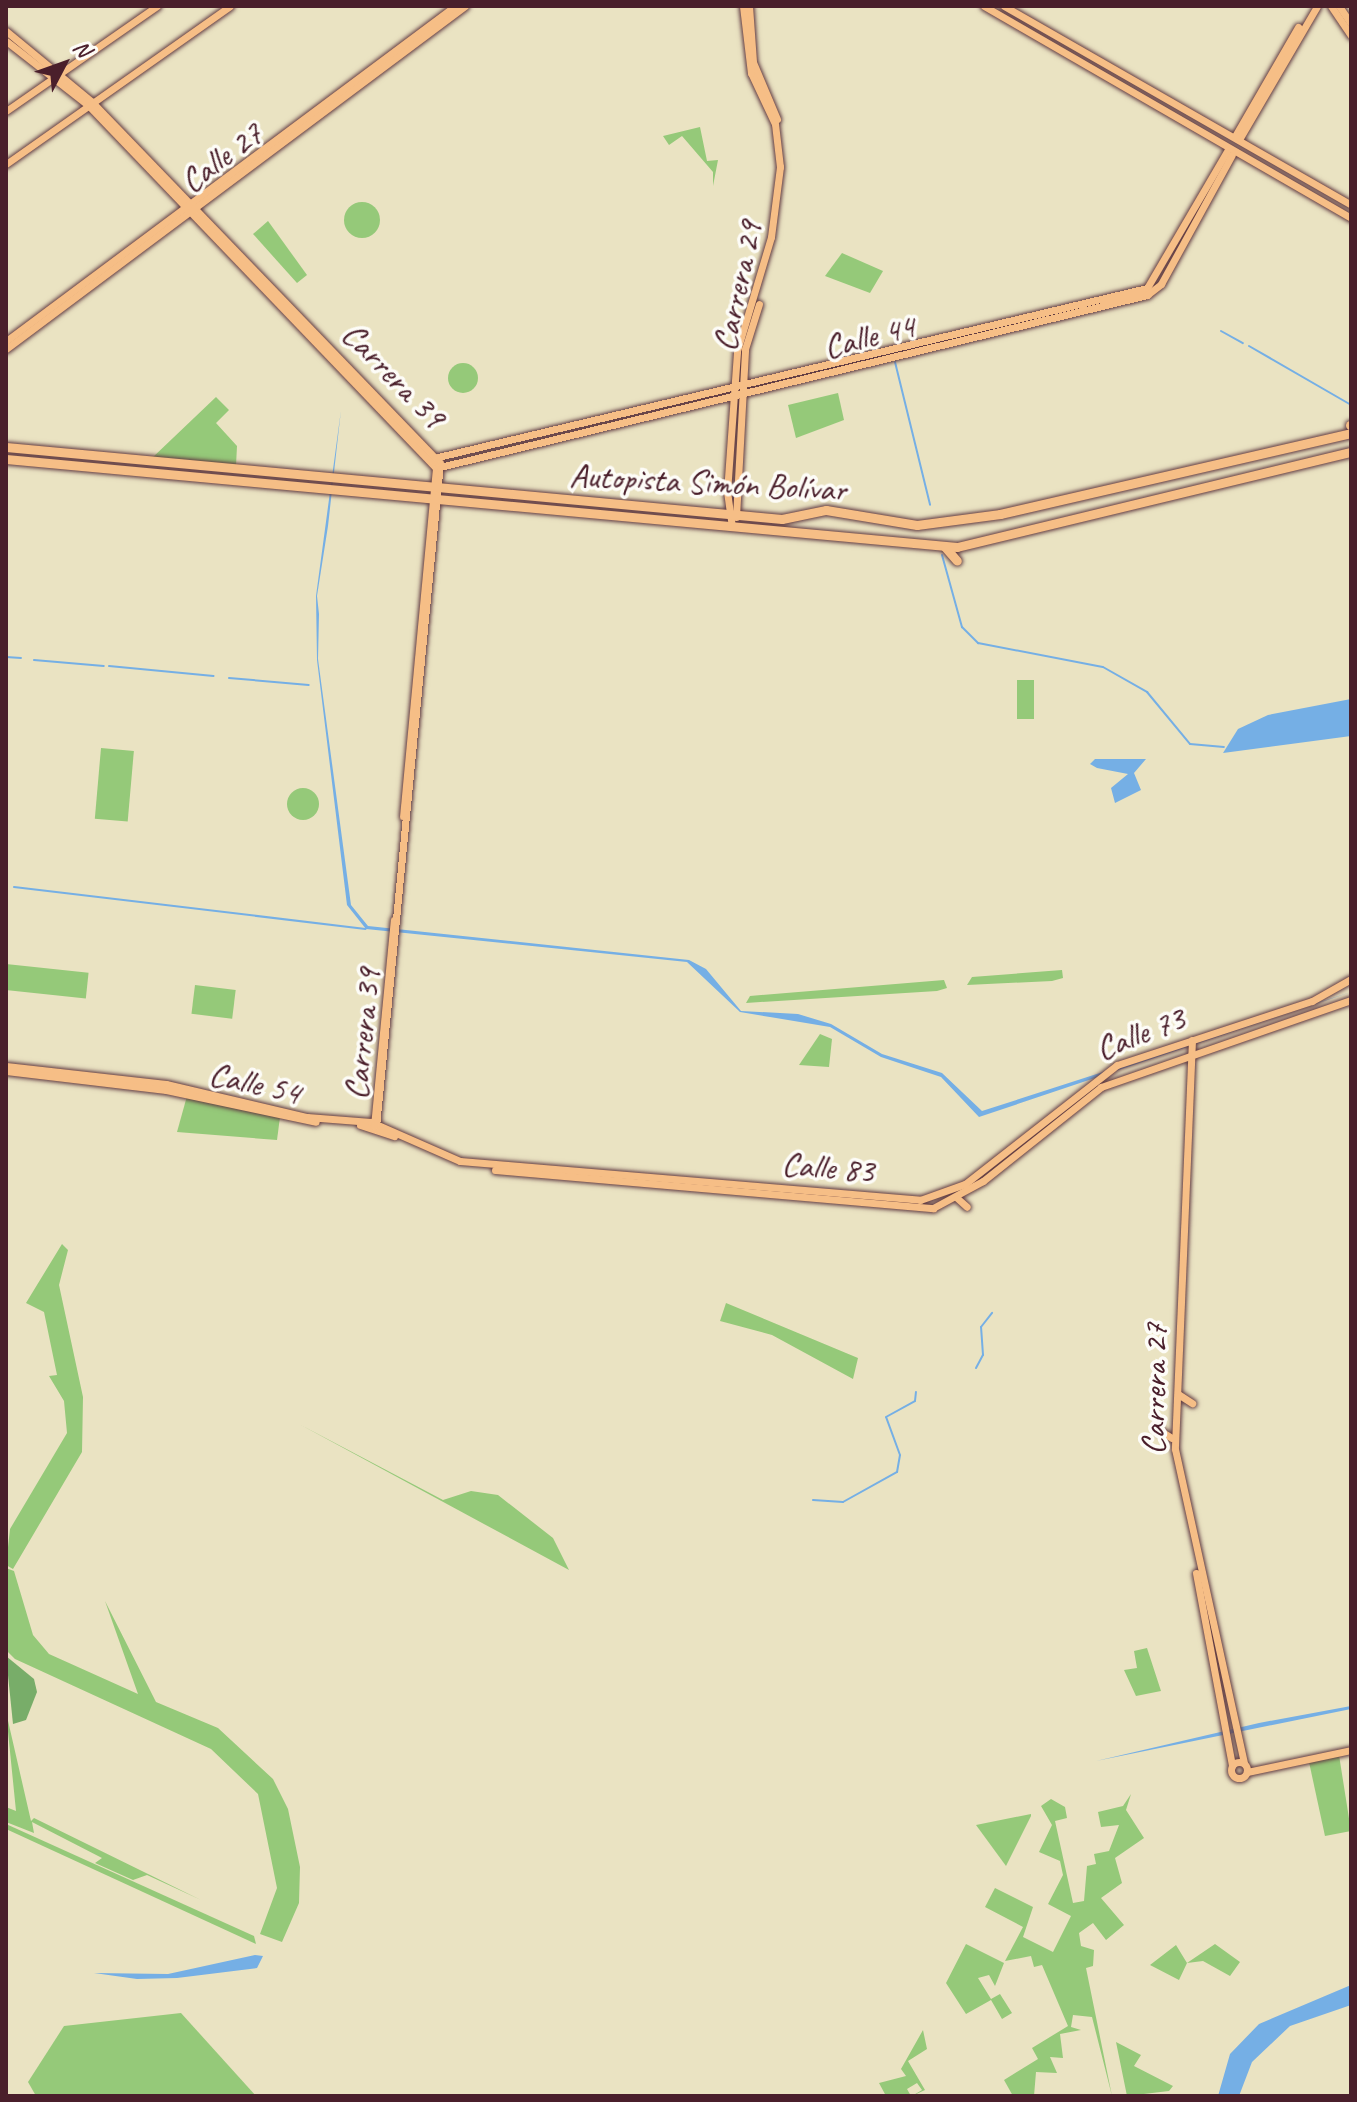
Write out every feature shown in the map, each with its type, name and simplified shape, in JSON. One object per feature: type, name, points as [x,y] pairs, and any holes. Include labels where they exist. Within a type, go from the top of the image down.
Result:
[{"type":"highway","name":"Autopista Simón Bolívar","points":[[6,459],[334,489],[586,500],[787,519],[826,510],[921,525],[1351,433]]},
{"type":"highway","name":"Autopista Simón Bolívar","points":[[6,447],[334,477],[436,493],[460,502],[942,546],[1010,536],[1351,452]]},
{"type":"highway","points":[[942,546],[957,561]]},
{"type":"main road","points":[[6,111],[157,6]]},
{"type":"main road","points":[[6,164],[83,98],[230,6]]},
{"type":"main road","name":"Calle 27","points":[[6,349],[455,6]]},
{"type":"main road","name":"Calle 27","points":[[6,341],[465,6]]},
{"type":"main road","name":"Carrera 29","points":[[732,527],[741,390],[737,350],[771,237],[782,167],[779,126],[753,62],[746,6]]},
{"type":"main road","points":[[984,6],[1212,142],[1350,219]]},
{"type":"main road","points":[[1004,6],[1351,205]]},
{"type":"main road","points":[[1238,137],[1314,6]]},
{"type":"main road","points":[[1331,6],[1351,36]]},
{"type":"main road","points":[[1339,6],[1351,24]]},
{"type":"main road","name":"Carrera 39","points":[[6,31],[55,76]]},
{"type":"main road","name":"Carrera 39","points":[[6,41],[83,98],[438,463],[395,964],[387,1021]]},
{"type":"main road","points":[[1192,128],[1189,119],[1198,118]]},
{"type":"main road","name":"Calle 44","points":[[438,463],[1082,308],[1149,287],[1169,264],[1230,153]]},
{"type":"main road","points":[[1265,169],[1273,167],[1270,159]]},
{"type":"main road","name":"Carrera 39","points":[[376,1122],[396,939]]},
{"type":"main road","name":"Calle 73","points":[[972,1179],[1024,1136],[1105,1085],[1312,1001],[1351,979]]},
{"type":"main road","name":"Calle 73","points":[[972,1188],[1028,1144],[1038,1130],[1087,1084],[1105,1072],[1351,1000]]},
{"type":"main road","name":"Carrera 27","points":[[1190,1048],[1177,1461],[1230,1731],[1232,1766]]},
{"type":"main road","name":"Carrera 27","points":[[1190,1048],[1172,1438],[1230,1731],[1246,1767]]},
{"type":"main road","name":"Calle 54","points":[[6,1068],[166,1087],[307,1117],[376,1122],[453,1160],[675,1178]]},
{"type":"main road","points":[[181,1079],[193,1092],[178,1101],[166,1087],[181,1079]]},
{"type":"main road","name":"Calle 54","points":[[376,1122],[456,1165],[675,1188]]},
{"type":"main road","points":[[1024,1136],[1028,1144]]},
{"type":"main road","points":[[599,1180],[600,1171]]},
{"type":"main road","points":[[615,1182],[616,1173]]},
{"type":"main road","name":"Calle 83","points":[[675,1178],[731,1183],[744,1189],[896,1210],[910,1210],[957,1198],[972,1188]]},
{"type":"main road","name":"Calle 83","points":[[675,1188],[731,1192],[744,1189],[912,1200],[942,1196],[972,1179]]},
{"type":"main road","points":[[731,1183],[731,1192]]},
{"type":"main road","points":[[957,1198],[967,1207]]},
{"type":"main road","points":[[896,1210],[898,1199]]},
{"type":"main road","points":[[910,1210],[912,1200]]},
{"type":"main road","points":[[1178,1393],[1192,1403]]},
{"type":"main road","points":[[1159,1430],[1172,1438]]},
{"type":"main road","points":[[1246,1767],[1236,1777],[1232,1766],[1246,1767],[1351,1749]]},
{"type":"green space","points":[[700,127],[707,161],[718,160],[713,186],[713,172],[682,136],[669,145],[663,136]]},
{"type":"green space","points":[[362,202],[375,207],[380,220],[375,233],[362,238],[349,233],[344,220],[349,207]]},
{"type":"green space","points":[[268,221],[307,275],[297,283],[253,234]]},
{"type":"green space","points":[[842,253],[883,271],[870,293],[825,276]]},
{"type":"green space","points":[[463,363],[474,367],[478,378],[474,389],[463,393],[452,389],[448,378],[452,367]]},
{"type":"green space","points":[[838,393],[844,420],[796,438],[788,405]]},
{"type":"green space","points":[[216,397],[229,410],[216,423],[237,446],[236,466],[152,458]]},
{"type":"green space","points":[[1017,680],[1034,680],[1034,719],[1017,719]]},
{"type":"green space","points":[[101,748],[134,751],[128,822],[95,819]]},
{"type":"green space","points":[[303,788],[314,793],[319,804],[314,815],[303,820],[292,815],[287,804],[292,793]]},
{"type":"green space","points":[[6,964],[89,973],[86,999],[6,990]]},
{"type":"green space","points":[[1062,970],[1063,978],[1052,981],[967,985],[972,977]]},
{"type":"green space","points":[[944,980],[947,988],[937,991],[746,1003],[750,996]]},
{"type":"green space","points":[[195,985],[236,990],[232,1019],[191,1014]]},
{"type":"green space","points":[[820,1034],[832,1039],[829,1067],[799,1065]]},
{"type":"green space","points":[[187,1096],[280,1117],[277,1140],[177,1132]]},
{"type":"green space","points":[[62,1244],[68,1250],[59,1285],[83,1397],[82,1452],[13,1569],[6,1565],[10,1529],[67,1433],[64,1401],[49,1376],[57,1375],[44,1312],[26,1303]]},
{"type":"green space","points":[[726,1303],[858,1358],[853,1379],[772,1335],[720,1321]]},
{"type":"green space","points":[[299,1424],[443,1500],[471,1491],[498,1495],[553,1538],[569,1570]]},
{"type":"green space","points":[[6,1568],[14,1571],[33,1635],[49,1654],[138,1694],[105,1601],[156,1702],[218,1728],[273,1779],[288,1809],[300,1867],[299,1903],[282,1942],[260,1934],[277,1888],[258,1794],[211,1749],[15,1659],[6,1650]]},
{"type":"green space","points":[[1147,1648],[1161,1691],[1136,1696],[1124,1670],[1137,1668],[1134,1651]]},
{"type":"green space","points":[[6,1656],[34,1679],[37,1692],[26,1720],[13,1724]]},
{"type":"green space","points":[[6,1712],[31,1821],[34,1818],[201,1900],[147,1875],[133,1880],[95,1863],[102,1858],[32,1822],[34,1833],[6,1822],[6,1807],[16,1811]]},
{"type":"green space","points":[[1339,1755],[1351,1831],[1325,1836],[1309,1762]]},
{"type":"green space","points":[[1131,1794],[1126,1810],[1144,1838],[1115,1858],[1122,1883],[1101,1898],[1124,1925],[1106,1940],[1093,1923],[1079,1933],[1081,1946],[1094,1950],[1093,1966],[1086,1968],[1112,2096],[1092,2017],[1073,2015],[1071,2027],[1081,2030],[1060,2034],[1063,2058],[1050,2057],[1057,2073],[1036,2072],[1034,2096],[1013,2096],[1004,2080],[1038,2059],[1032,2048],[1068,2026],[1042,1965],[1034,1967],[1031,1956],[1005,1961],[1023,1927],[985,1907],[995,1888],[1033,1907],[1023,1937],[1053,1952],[1071,1916],[1048,1904],[1063,1875],[1060,1861],[1039,1852],[1052,1825],[1041,1806],[1051,1799],[1065,1807],[1067,1818],[1055,1821],[1073,1903],[1084,1901],[1087,1866],[1096,1864],[1094,1854],[1109,1851],[1119,1825],[1101,1827],[1098,1812],[1123,1806]]},
{"type":"green space","points":[[1031,1816],[1006,1866],[976,1825]]},
{"type":"green space","points":[[6,1824],[254,1936],[256,1944],[6,1829]]},
{"type":"green space","points":[[966,1944],[1004,1963],[995,1986],[989,1975],[978,1978],[991,1999],[1000,1994],[1012,2013],[1002,2019],[991,2000],[966,2014],[946,1983]]},
{"type":"green space","points":[[1215,1944],[1240,1962],[1230,1976],[1203,1961],[1187,1963]]},
{"type":"green space","points":[[1176,1945],[1187,1963],[1179,1980],[1150,1965]]},
{"type":"green space","points":[[181,2013],[256,2096],[36,2096],[28,2082],[64,2026]]},
{"type":"green space","points":[[923,2030],[927,2049],[908,2061],[925,2090],[912,2096],[922,2090],[917,2083],[907,2089],[911,2096],[886,2096],[879,2083],[906,2076],[901,2069]]},
{"type":"green space","points":[[1116,2042],[1141,2055],[1134,2066],[1173,2086],[1169,2091],[1127,2096]]},
{"type":"water","points":[[341,410],[317,596],[318,659],[351,905],[368,926],[689,960],[706,969],[741,1011],[798,1014],[831,1024],[882,1054],[942,1073],[982,1111],[1351,992],[979,1117],[941,1077],[881,1057],[830,1027],[740,1012],[687,962],[366,929],[347,905],[317,660],[316,596]]},
{"type":"water","points":[[1351,699],[1351,736],[1223,753],[1238,729],[1268,715]]},
{"type":"water","points":[[1095,759],[1146,759],[1134,773],[1141,790],[1115,803],[1111,788],[1128,774],[1097,768],[1090,764]]},
{"type":"water","points":[[1351,1706],[1351,1709],[1096,1761],[1259,1723]]},
{"type":"water","points":[[255,1955],[263,1956],[257,1968],[177,1978],[137,1979],[94,1973],[168,1974]]},
{"type":"water","points":[[1351,1985],[1351,2005],[1290,2026],[1252,2062],[1239,2096],[1218,2096],[1230,2054],[1259,2024]]},
{"type":"waterway","points":[[6,36],[18,45]]},
{"type":"waterway","points":[[1221,331],[1243,343]]},
{"type":"waterway","points":[[1249,346],[1351,405]]},
{"type":"waterway","points":[[895,362],[930,505]]},
{"type":"waterway","points":[[942,555],[962,627],[978,643],[1103,667],[1147,692],[1190,744],[1224,747]]},
{"type":"waterway","points":[[6,657],[21,658]]},
{"type":"waterway","points":[[34,660],[104,666]]},
{"type":"waterway","points":[[109,666],[214,676]]},
{"type":"waterway","points":[[229,678],[309,685]]},
{"type":"waterway","points":[[14,887],[366,929]]},
{"type":"waterway","points":[[976,1368],[983,1355],[981,1327],[992,1313]]},
{"type":"waterway","points":[[813,1500],[843,1502],[897,1472],[900,1455],[886,1417],[915,1401],[916,1392]]}]
